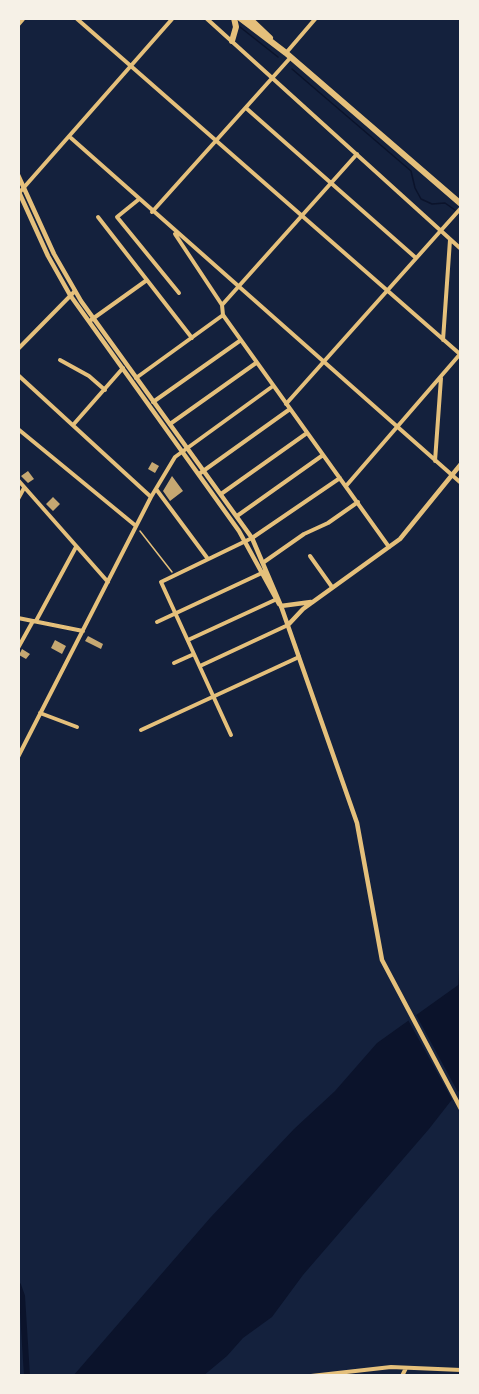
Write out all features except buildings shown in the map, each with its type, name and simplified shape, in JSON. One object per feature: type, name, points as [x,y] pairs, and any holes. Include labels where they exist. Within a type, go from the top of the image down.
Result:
[{"type":"highway","points":[[232,41],[236,27],[234,18]]},
{"type":"highway","points":[[240,18],[274,43],[461,206]]},
{"type":"highway","points":[[249,18],[274,43]]},
{"type":"street","points":[[18,25],[24,18]]},
{"type":"street","points":[[76,18],[461,354],[346,486]]},
{"type":"street","points":[[173,18],[71,138],[25,189],[19,192],[48,256],[70,295],[201,472],[246,542],[281,606],[357,823],[380,951],[393,984],[461,1109]]},
{"type":"street","points":[[206,18],[461,249]]},
{"type":"street","points":[[152,212],[273,77],[316,18]]},
{"type":"street","points":[[246,108],[416,258]]},
{"type":"street","points":[[71,138],[138,200],[461,483]]},
{"type":"street","points":[[222,305],[357,154]]},
{"type":"street","points":[[18,175],[54,254],[90,320]]},
{"type":"street","points":[[138,200],[117,217],[178,293]]},
{"type":"street","points":[[286,404],[461,206]]},
{"type":"street","points":[[98,218],[192,338]]},
{"type":"street","points":[[172,230],[222,305],[223,315],[389,547]]},
{"type":"street","points":[[443,340],[450,239]]},
{"type":"street","points":[[90,320],[147,280]]},
{"type":"street","points":[[18,349],[75,291]]},
{"type":"street","points":[[133,380],[223,315]]},
{"type":"street","points":[[153,402],[241,340]]},
{"type":"street","points":[[60,360],[89,376],[105,390]]},
{"type":"street","points":[[170,424],[256,363]]},
{"type":"street","points":[[73,426],[124,367]]},
{"type":"street","points":[[18,375],[151,497]]},
{"type":"street","points":[[435,461],[441,377]]},
{"type":"street","points":[[133,380],[170,424],[184,448]]},
{"type":"street","points":[[18,757],[151,497],[184,448],[273,386]]},
{"type":"street","points":[[201,472],[290,409]]},
{"type":"street","points":[[18,429],[136,526]]},
{"type":"street","points":[[221,494],[308,433]]},
{"type":"street","points":[[237,516],[323,455]]},
{"type":"street","points":[[200,666],[288,625],[311,602],[389,547],[407,532],[461,464]]},
{"type":"street","points":[[201,472],[221,494],[252,538],[268,570],[277,599]]},
{"type":"street","points":[[231,735],[161,582],[246,542],[340,478]]},
{"type":"street","points":[[18,480],[108,582]]},
{"type":"street","points":[[18,499],[24,488]]},
{"type":"street","points":[[156,489],[208,559]]},
{"type":"street","points":[[264,562],[304,534],[328,523],[358,502]]},
{"type":"street","points":[[18,648],[76,547]]},
{"type":"street","points":[[310,556],[332,587]]},
{"type":"street","points":[[157,622],[268,570]]},
{"type":"street","points":[[188,640],[277,599]]},
{"type":"street","points":[[281,606],[311,602]]},
{"type":"street","points":[[18,618],[83,631]]},
{"type":"street","points":[[174,663],[194,654]]},
{"type":"street","points":[[141,730],[299,657]]},
{"type":"street","points":[[40,713],[77,727]]},
{"type":"street","points":[[402,1376],[406,1368]]},
{"type":"street","points":[[311,1376],[406,1368],[461,1370]]},
{"type":"path","points":[[136,526],[174,576]]},
{"type":"water","points":[[461,983],[461,1088],[429,1129],[303,1275],[272,1317],[243,1338],[227,1356],[203,1376],[73,1376],[210,1218],[294,1129],[335,1091],[377,1043]]},
{"type":"pier","points":[[415,1013],[459,1094],[453,1101],[407,1018]]},
{"type":"waterway","points":[[240,27],[278,57]]},
{"type":"waterway","points":[[292,69],[411,171],[415,188],[421,199],[432,204],[445,203],[455,210]]},
{"type":"waterway","points":[[459,985],[461,947]]},
{"type":"waterway","points":[[18,1285],[22,1296],[27,1376]]}]
